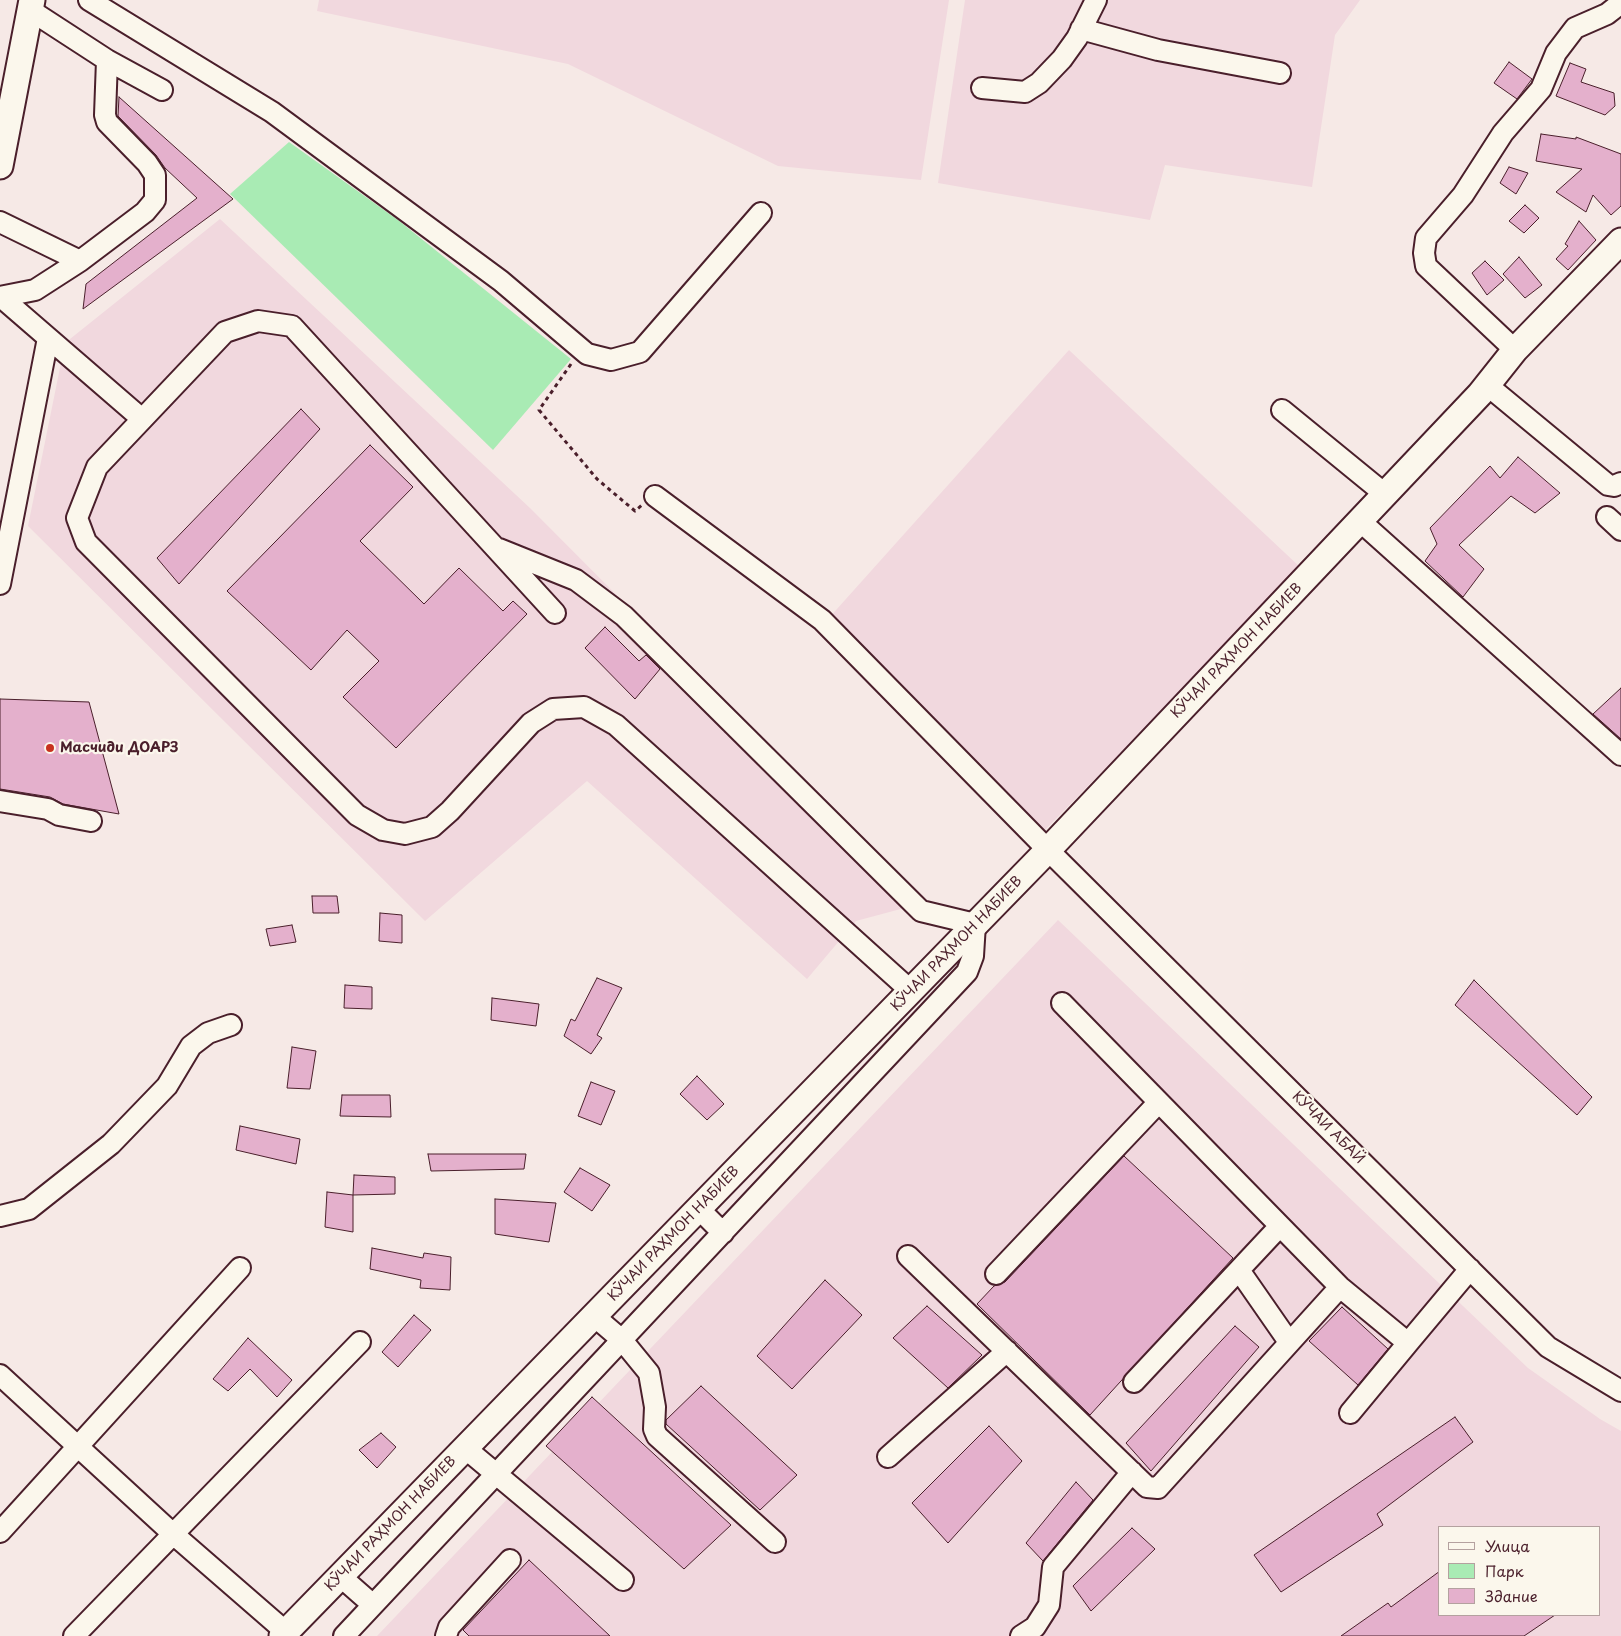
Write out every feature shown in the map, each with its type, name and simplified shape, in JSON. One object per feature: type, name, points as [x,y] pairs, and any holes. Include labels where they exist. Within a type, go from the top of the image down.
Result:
[{"type":"main road","points":[[0,166],[15,79],[31,5]]},
{"type":"main road","points":[[0,54],[6,60],[15,79]]},
{"type":"main road","name":"КӮЧАИ РАҲМОН НАБИЕВ","points":[[284,1634],[1048,850],[1386,495],[1487,385],[1515,350],[1621,241]]},
{"type":"street","points":[[89,0],[272,112],[501,281],[587,354],[611,360],[640,352],[761,213]]},
{"type":"street","points":[[982,88],[1025,92],[1039,83],[1062,58],[1081,29],[1096,0]]},
{"type":"street","points":[[1515,350],[1426,266],[1424,253],[1426,238],[1463,195],[1503,133],[1541,89],[1556,53],[1575,28],[1607,14],[1621,3]]},
{"type":"street","points":[[31,5],[106,60],[162,90]]},
{"type":"street","points":[[1081,29],[1158,50],[1280,74]]},
{"type":"street","points":[[0,297],[35,290],[80,261],[145,212],[155,200],[155,175],[147,163],[107,122],[105,115],[106,60]]},
{"type":"street","points":[[0,222],[80,261]]},
{"type":"street","points":[[0,297],[142,419]]},
{"type":"street","points":[[555,613],[292,326],[258,320],[225,332],[97,467],[85,492],[76,518],[86,542],[357,815],[383,830],[405,834],[432,826],[450,811],[531,723],[553,709],[584,707],[616,724],[912,990]]},
{"type":"street","points":[[0,584],[48,338]]},
{"type":"street","points":[[1487,385],[1608,485],[1614,486],[1621,483]]},
{"type":"street","points":[[1282,410],[1386,495]]},
{"type":"street","name":"КӮЧАИ АБАӢ","points":[[655,496],[822,620],[1048,850],[1548,1347],[1621,1391]]},
{"type":"street","points":[[1360,521],[1621,755]]},
{"type":"street","points":[[344,1636],[967,972],[973,956],[975,924],[921,911],[624,616],[576,580],[493,546]]},
{"type":"street","points":[[0,801],[48,809],[59,815],[91,822]]},
{"type":"street","points":[[1062,1003],[1340,1286],[1408,1343]]},
{"type":"street","points":[[0,1216],[29,1209],[111,1144],[167,1086],[191,1046],[208,1033],[231,1024]]},
{"type":"street","points":[[996,1274],[1159,1102]]},
{"type":"street","points":[[699,1209],[723,1232]]},
{"type":"street","points":[[1134,1382],[1280,1226]]},
{"type":"street","points":[[908,1256],[1147,1487],[1158,1488],[1340,1286]]},
{"type":"street","points":[[0,1532],[240,1268]]},
{"type":"street","points":[[1350,1412],[1470,1269]]},
{"type":"street","points":[[1239,1270],[1290,1342]]},
{"type":"street","points":[[594,1316],[622,1340],[649,1373],[655,1407],[654,1429],[657,1436],[775,1542]]},
{"type":"street","points":[[74,1636],[172,1533],[360,1342]]},
{"type":"street","points":[[888,1457],[1007,1351]]},
{"type":"street","points":[[0,1375],[76,1447],[284,1634]]},
{"type":"street","points":[[464,1448],[623,1580]]},
{"type":"street","points":[[1021,1636],[1035,1627],[1043,1618],[1049,1606],[1053,1567],[1132,1472]]},
{"type":"street","points":[[446,1636],[448,1628],[510,1560]]},
{"type":"street","points":[[340,1576],[373,1605]]},
{"type":"path","points":[[582,349],[539,410],[597,479],[635,510],[655,496]]},
{"type":"shaded area","points":[[319,0],[949,0],[921,180],[778,166],[568,64],[317,11]]},
{"type":"shaded area","points":[[965,0],[1360,0],[1335,35],[1312,187],[1165,165],[1150,220],[938,183]]},
{"type":"shaded area","points":[[220,219],[530,508],[923,903],[856,921],[807,979],[587,781],[425,921],[28,526],[65,343]]},
{"type":"shaded area","points":[[1069,350],[1301,568],[1044,831],[828,619]]},
{"type":"shaded area","points":[[1058,920],[1528,1368],[1600,1419],[1621,1431],[1621,1636],[377,1636]]},
{"type":"green space","points":[[289,142],[398,220],[571,359],[493,450],[230,194]]},
{"type":"building","points":[[1509,62],[1532,79],[1517,99],[1494,83]]},
{"type":"building","points":[[1570,63],[1586,69],[1581,82],[1614,93],[1615,106],[1605,115],[1556,96]]},
{"type":"building","points":[[119,97],[233,199],[83,309],[86,284],[197,198],[165,168],[156,155],[118,116]]},
{"type":"building","points":[[1541,134],[1576,139],[1576,137],[1621,154],[1621,206],[1611,215],[1593,195],[1586,212],[1556,192],[1582,169],[1536,161]]},
{"type":"building","points":[[1509,167],[1528,173],[1516,194],[1500,183]]},
{"type":"building","points":[[1525,205],[1539,218],[1524,233],[1509,221]]},
{"type":"building","points":[[1579,221],[1596,240],[1568,270],[1556,259],[1568,246],[1565,244]]},
{"type":"building","points":[[1519,257],[1542,285],[1525,298],[1503,274]]},
{"type":"building","points":[[1485,261],[1504,280],[1487,295],[1472,273]]},
{"type":"building","points":[[301,409],[320,429],[179,584],[157,558]]},
{"type":"building","points":[[370,445],[413,487],[360,541],[424,604],[459,568],[503,611],[513,601],[527,614],[396,748],[343,697],[379,661],[347,630],[311,670],[227,591]]},
{"type":"building","points":[[1518,457],[1560,493],[1535,513],[1511,496],[1459,545],[1484,569],[1463,597],[1425,561],[1437,544],[1430,528],[1490,466],[1500,478]]},
{"type":"building","points":[[605,627],[639,661],[646,655],[660,669],[635,699],[585,648]]},
{"type":"building","points":[[1621,688],[1621,739],[1593,714]]},
{"type":"building","name":"Масчиди ДОАРЗ","points":[[0,699],[89,702],[119,814],[63,804],[50,797],[0,789]]},
{"type":"building","points":[[312,896],[337,896],[339,913],[313,913]]},
{"type":"building","points":[[380,913],[402,915],[402,943],[379,941]]},
{"type":"building","points":[[292,925],[296,942],[270,946],[266,929]]},
{"type":"building","points":[[597,978],[622,988],[597,1035],[602,1038],[591,1054],[564,1036],[571,1019],[575,1021]]},
{"type":"building","points":[[1474,980],[1592,1097],[1577,1115],[1455,1005]]},
{"type":"building","points":[[345,985],[372,987],[372,1009],[344,1008]]},
{"type":"building","points":[[492,998],[539,1004],[536,1026],[491,1020]]},
{"type":"building","points":[[292,1047],[316,1051],[310,1089],[287,1088]]},
{"type":"building","points":[[697,1076],[724,1104],[707,1120],[680,1094]]},
{"type":"building","points":[[591,1082],[615,1091],[601,1125],[578,1116]]},
{"type":"building","points":[[342,1095],[390,1095],[391,1117],[340,1116]]},
{"type":"building","points":[[240,1126],[300,1139],[296,1164],[236,1150]]},
{"type":"building","points":[[428,1154],[526,1154],[524,1169],[431,1171]]},
{"type":"building","points":[[1124,1156],[1233,1258],[1090,1415],[977,1304],[994,1286],[1005,1282]]},
{"type":"building","points":[[580,1168],[610,1185],[592,1211],[564,1192]]},
{"type":"building","points":[[354,1175],[395,1177],[395,1194],[353,1195]]},
{"type":"building","points":[[327,1192],[353,1195],[353,1232],[325,1227]]},
{"type":"building","points":[[495,1199],[556,1203],[549,1242],[495,1234]]},
{"type":"building","points":[[372,1248],[423,1258],[424,1253],[451,1257],[450,1290],[420,1288],[421,1280],[370,1269]]},
{"type":"building","points":[[825,1280],[862,1315],[792,1389],[757,1356]]},
{"type":"building","points":[[927,1306],[982,1355],[948,1388],[893,1338]]},
{"type":"building","points":[[1342,1307],[1388,1349],[1358,1385],[1309,1341]]},
{"type":"building","points":[[414,1315],[431,1330],[398,1367],[382,1352]]},
{"type":"building","points":[[1235,1326],[1259,1347],[1151,1471],[1126,1443]]},
{"type":"building","points":[[248,1338],[292,1380],[277,1397],[250,1369],[228,1391],[213,1379]]},
{"type":"building","points":[[701,1386],[797,1475],[760,1510],[666,1424],[666,1420]]},
{"type":"building","points":[[592,1397],[731,1525],[684,1569],[546,1446]]},
{"type":"building","points":[[1455,1417],[1473,1442],[1377,1514],[1383,1525],[1281,1592],[1254,1555]]},
{"type":"building","points":[[989,1426],[1022,1461],[948,1543],[912,1503]]},
{"type":"building","points":[[381,1433],[396,1447],[377,1468],[359,1450]]},
{"type":"building","points":[[1076,1482],[1093,1500],[1043,1561],[1026,1543]]},
{"type":"building","points":[[1132,1528],[1155,1549],[1091,1611],[1073,1586]]},
{"type":"building","points":[[529,1560],[610,1636],[469,1636],[463,1630]]},
{"type":"building","points":[[1438,1572],[1438,1616],[1554,1616],[1524,1636],[1341,1636],[1388,1603],[1391,1607]]},
{"type":"place","name":"Масчиди ДОАРЗ","points":[[50,748]]}]
